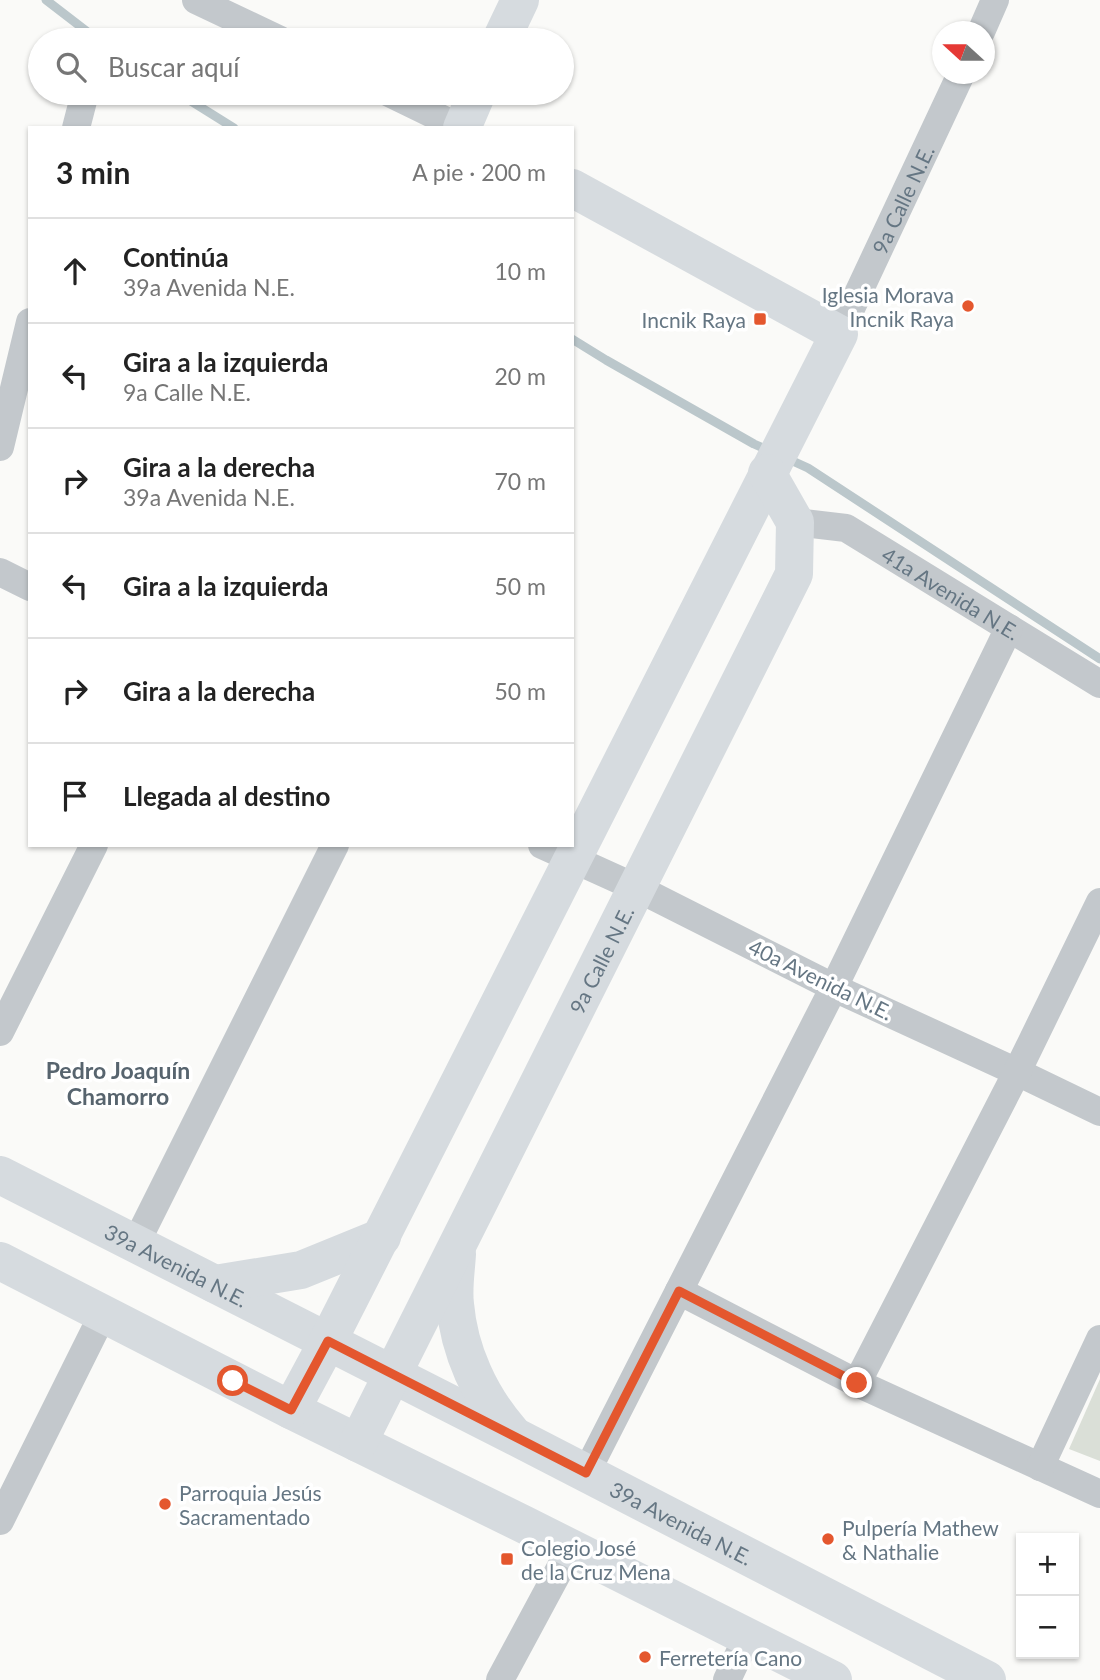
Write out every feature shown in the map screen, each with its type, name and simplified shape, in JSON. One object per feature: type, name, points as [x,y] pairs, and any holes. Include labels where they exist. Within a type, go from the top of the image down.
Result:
[{"type":"street","points":[[196,0],[255,28]]},
{"type":"street","points":[[507,28],[520,0]]},
{"type":"street","points":[[986,21],[995,0]]},
{"type":"street","name":"9a Calle N.E.","points":[[574,822],[774,461],[839,334],[956,84]]},
{"type":"street","points":[[77,126],[82,105]]},
{"type":"street","points":[[414,105],[457,126]]},
{"type":"street","points":[[462,126],[472,105]]},
{"type":"street","points":[[574,189],[839,334]]},
{"type":"street","points":[[0,447],[28,330]]},
{"type":"street","name":"9a Calle N.E.","points":[[358,1444],[794,574],[795,522],[774,461]]},
{"type":"street","name":"41a Avenida N.E.","points":[[795,522],[846,528],[1100,684]]},
{"type":"street","points":[[1,575],[28,586]]},
{"type":"street","points":[[586,1473],[834,988],[1009,628]]},
{"type":"street","points":[[0,1032],[93,847]]},
{"type":"street","points":[[136,1244],[334,847]]},
{"type":"street","name":"9a Calle N.E.","points":[[291,1410],[382,1237],[557,853]]},
{"type":"street","name":"40a Avenida N.E.","points":[[557,853],[637,888],[834,988],[1100,1112]]},
{"type":"street","points":[[857,1383],[1017,1072],[1100,902]]},
{"type":"street","name":"39a Avenida N.E.","points":[[0,1175],[987,1680]]},
{"type":"street","points":[[215,1284],[301,1270],[382,1237]]},
{"type":"street","points":[[458,1242],[455,1303],[467,1356],[484,1396],[516,1437]]},
{"type":"street","points":[[0,1261],[358,1444],[833,1680]]},
{"type":"street","points":[[679,1291],[857,1383],[1100,1494]]},
{"type":"street","points":[[0,1521],[103,1314]]},
{"type":"street","points":[[1041,1467],[1100,1339]]},
{"type":"street","points":[[500,1680],[571,1548]]},
{"type":"street","points":[[727,1680],[747,1637]]},
{"type":"shaded area","points":[[1100,1379],[1100,1461],[1069,1449]]},
{"type":"waterway","points":[[46,0],[82,28]]},
{"type":"waterway","points":[[197,105],[231,126]]},
{"type":"waterway","points":[[574,340],[770,451]]},
{"type":"waterway","points":[[786,458],[808,468],[1100,659]]},
{"type":"place","name":"Iglesia Morava Incnik Raya","points":[[968,306]]},
{"type":"place","name":"Incnik Raya","points":[[760,319]]},
{"type":"place","name":"Parroquia Jesús Sacramentado","points":[[165,1504]]},
{"type":"place","name":"Pulpería Mathew & Nathalie","points":[[828,1539]]},
{"type":"place","name":"Colegio José de la Cruz Mena","points":[[507,1559]]},
{"type":"place","name":"Ferretería Cano","points":[[645,1657]]},
{"type":"district","name":"Pedro Joaquín Chamorro","points":[[118,1083]]},
{"type":"route","points":[[233,1381],[291,1410],[328,1341],[586,1473],[679,1291],[857,1383]]}]
